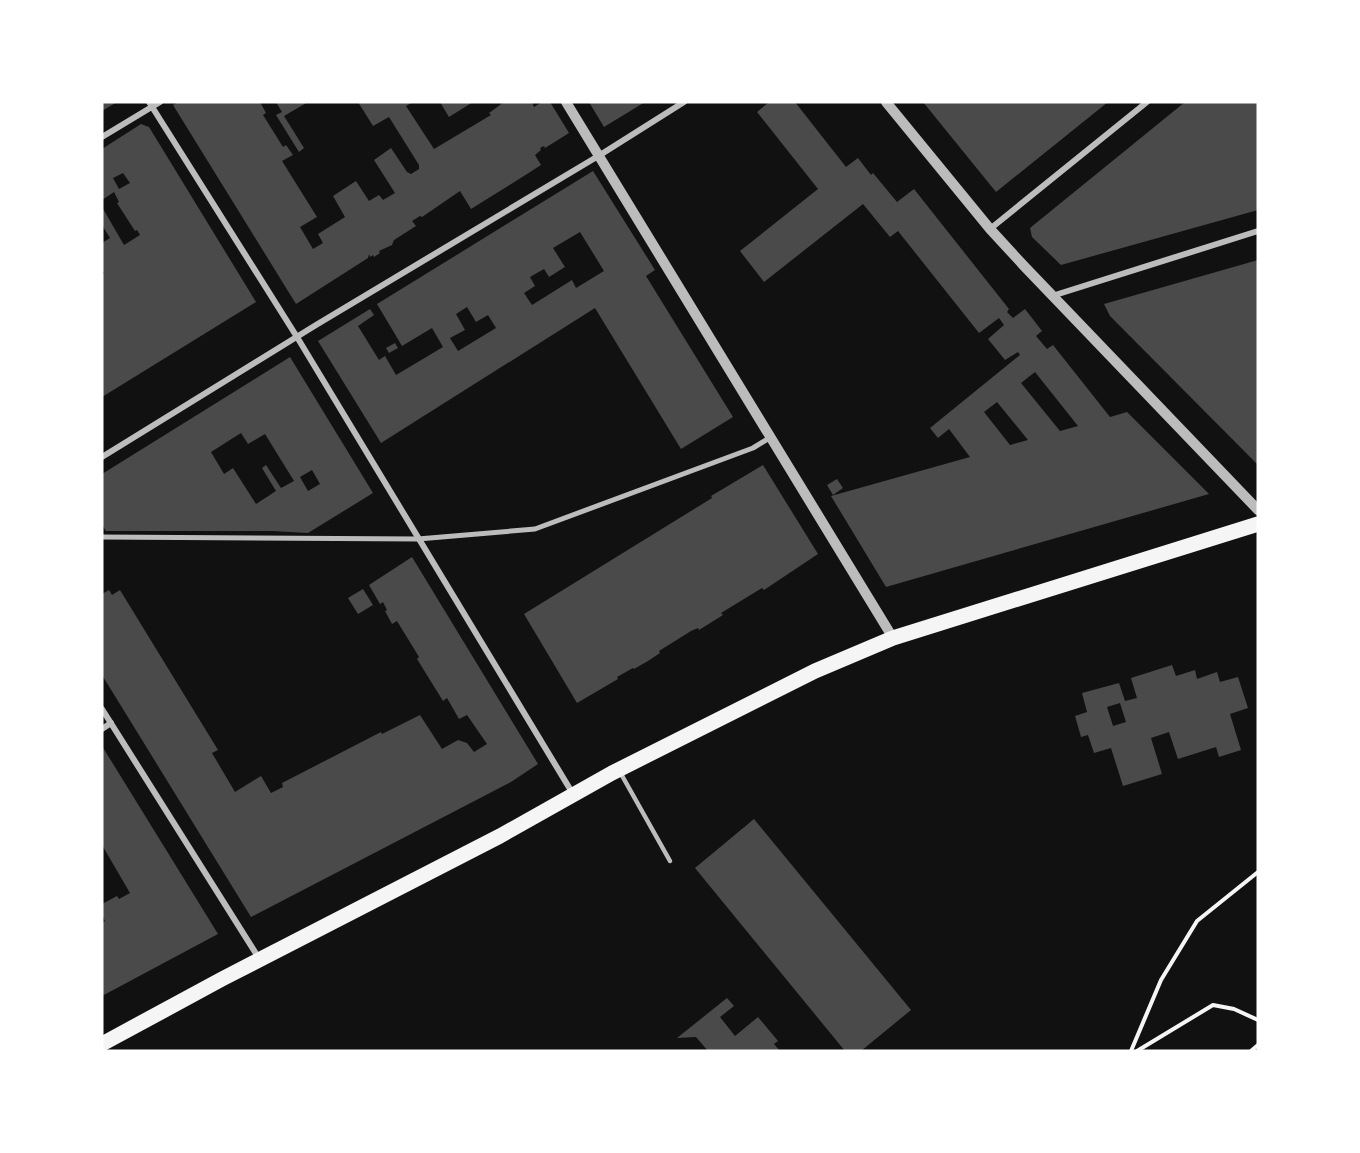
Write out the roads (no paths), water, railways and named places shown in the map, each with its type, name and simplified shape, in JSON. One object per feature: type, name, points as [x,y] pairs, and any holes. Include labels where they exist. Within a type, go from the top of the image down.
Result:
[{"type":"main road","points":[[102,1044],[500,836],[573,794],[815,671],[893,638],[1258,524]]},
{"type":"street","points":[[102,136],[150,104],[160,102]]},
{"type":"street","points":[[566,102],[893,638]]},
{"type":"street","points":[[102,457],[684,102]]},
{"type":"street","points":[[886,102],[990,229],[1258,510]]},
{"type":"street","points":[[990,229],[1147,102]]},
{"type":"street","points":[[150,104],[297,337],[573,794]]},
{"type":"street","points":[[1052,296],[1258,231]]},
{"type":"street","points":[[102,537],[418,539],[535,529],[753,448],[771,437]]},
{"type":"street","points":[[102,709],[260,960]]},
{"type":"street","points":[[102,729],[111,723]]},
{"type":"lane","points":[[619,770],[670,861]]}]
